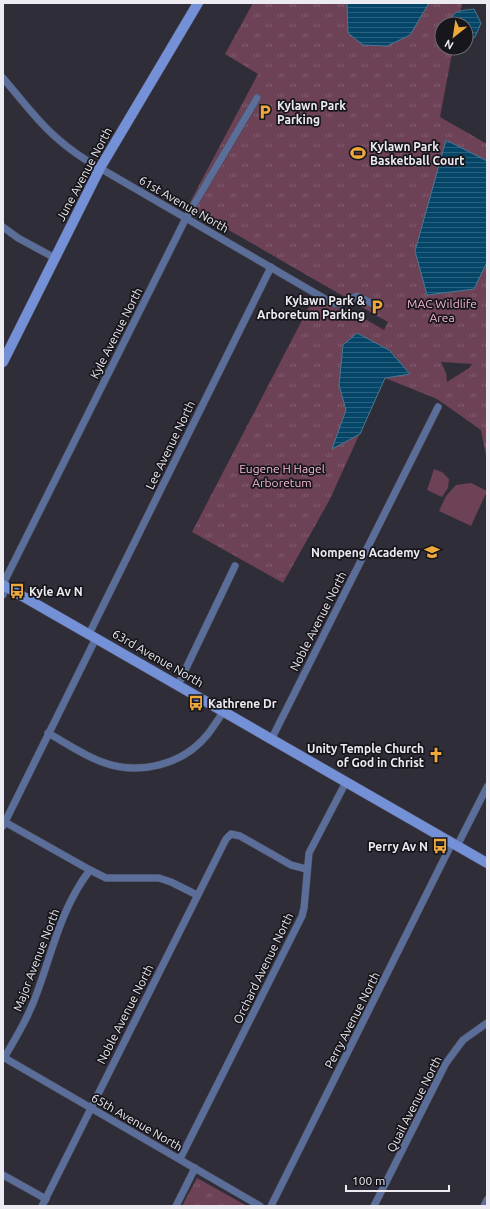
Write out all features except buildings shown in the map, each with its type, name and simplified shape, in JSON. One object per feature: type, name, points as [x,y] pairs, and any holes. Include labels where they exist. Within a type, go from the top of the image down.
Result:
[{"type":"street","name":"June Avenue North","points":[[3,362],[6,350],[55,258],[100,168],[198,3]]},
{"type":"street","name":"61st Avenue North","points":[[3,78],[41,125],[70,150],[332,303],[340,304],[357,296],[374,305]]},
{"type":"street","name":"Kyle Avenue North","points":[[4,588],[186,218],[257,98]]},
{"type":"street","points":[[3,227],[18,238],[55,258]]},
{"type":"street","name":"Lee Avenue North","points":[[4,823],[271,266]]},
{"type":"street","name":"Noble Avenue North","points":[[272,738],[438,407]]},
{"type":"street","points":[[178,685],[235,566]]},
{"type":"street","name":"63rd Avenue North","points":[[4,588],[93,636],[487,863]]},
{"type":"street","points":[[48,733],[102,762],[118,767],[151,767],[167,763],[196,746],[208,734],[224,711]]},
{"type":"street","name":"Orchard Avenue North","points":[[180,1159],[302,916],[304,908],[306,869],[309,853],[313,842],[346,782]]},
{"type":"street","name":"Perry Avenue North","points":[[271,1206],[455,845],[487,787]]},
{"type":"street","points":[[4,823],[106,878],[159,878],[197,895]]},
{"type":"street","name":"Noble Avenue North","points":[[44,1203],[226,839],[231,834],[240,836],[291,865],[306,869]]},
{"type":"street","name":"Major Avenue North","points":[[4,1057],[28,1015],[38,990],[55,936],[66,911],[90,870]]},
{"type":"street","name":"Quail Avenue North","points":[[374,1206],[446,1064],[463,1040],[487,1023]]},
{"type":"street","name":"65th Avenue North","points":[[4,1057],[260,1206]]},
{"type":"street","points":[[176,1206],[195,1168]]},
{"type":"street","points":[[3,1174],[44,1203]]},
{"type":"street","points":[[484,1206],[487,1200]]},
{"type":"green space","points":[[253,3],[462,3],[460,16],[434,16],[434,56],[451,56],[440,117],[487,144],[487,461],[481,430],[437,399],[385,378],[330,499],[283,583],[192,532],[312,301],[353,312],[384,330],[388,322],[201,214],[195,214],[188,206],[258,74],[225,54]],"holes":[[[441,362],[472,364],[469,368],[447,382],[446,373]]]},
{"type":"green space","points":[[434,469],[442,472],[449,479],[448,488],[442,497],[427,490]]},
{"type":"green space","points":[[471,483],[487,491],[471,526],[439,511],[446,496],[456,485]]},
{"type":"green space","points":[[197,1178],[247,1206],[182,1206]]},
{"type":"water","points":[[347,3],[429,3],[410,35],[387,46],[363,45],[348,33]]},
{"type":"water","points":[[474,9],[481,23],[474,37],[474,16],[452,16],[464,10]]},
{"type":"water","points":[[446,140],[487,161],[487,262],[474,289],[427,295],[415,251]]},
{"type":"water","points":[[357,333],[389,350],[410,374],[385,378],[360,434],[332,449],[346,410],[339,385],[343,345]]},
{"type":"place","name":"Kylawn Park Parking","points":[[265,112]]},
{"type":"place","name":"Kylawn Park Basketball Court","points":[[358,153]]},
{"type":"place","name":"Kylawn Park & Arboretum Parking","points":[[377,307]]},
{"type":"place","name":"Nompeng Academy","points":[[432,552]]},
{"type":"place","name":"Kyle Av N","points":[[17,591]]},
{"type":"place","name":"Kathrene Dr","points":[[196,703]]},
{"type":"place","name":"Unity Temple Church of God in Christ","points":[[436,755]]},
{"type":"place","name":"Perry Av N","points":[[440,846]]},
{"type":"park label","name":"MAC Wildlife Area","points":[[442,310]]},
{"type":"park label","name":"Eugene H Hagel Arboretum","points":[[282,475]]}]
